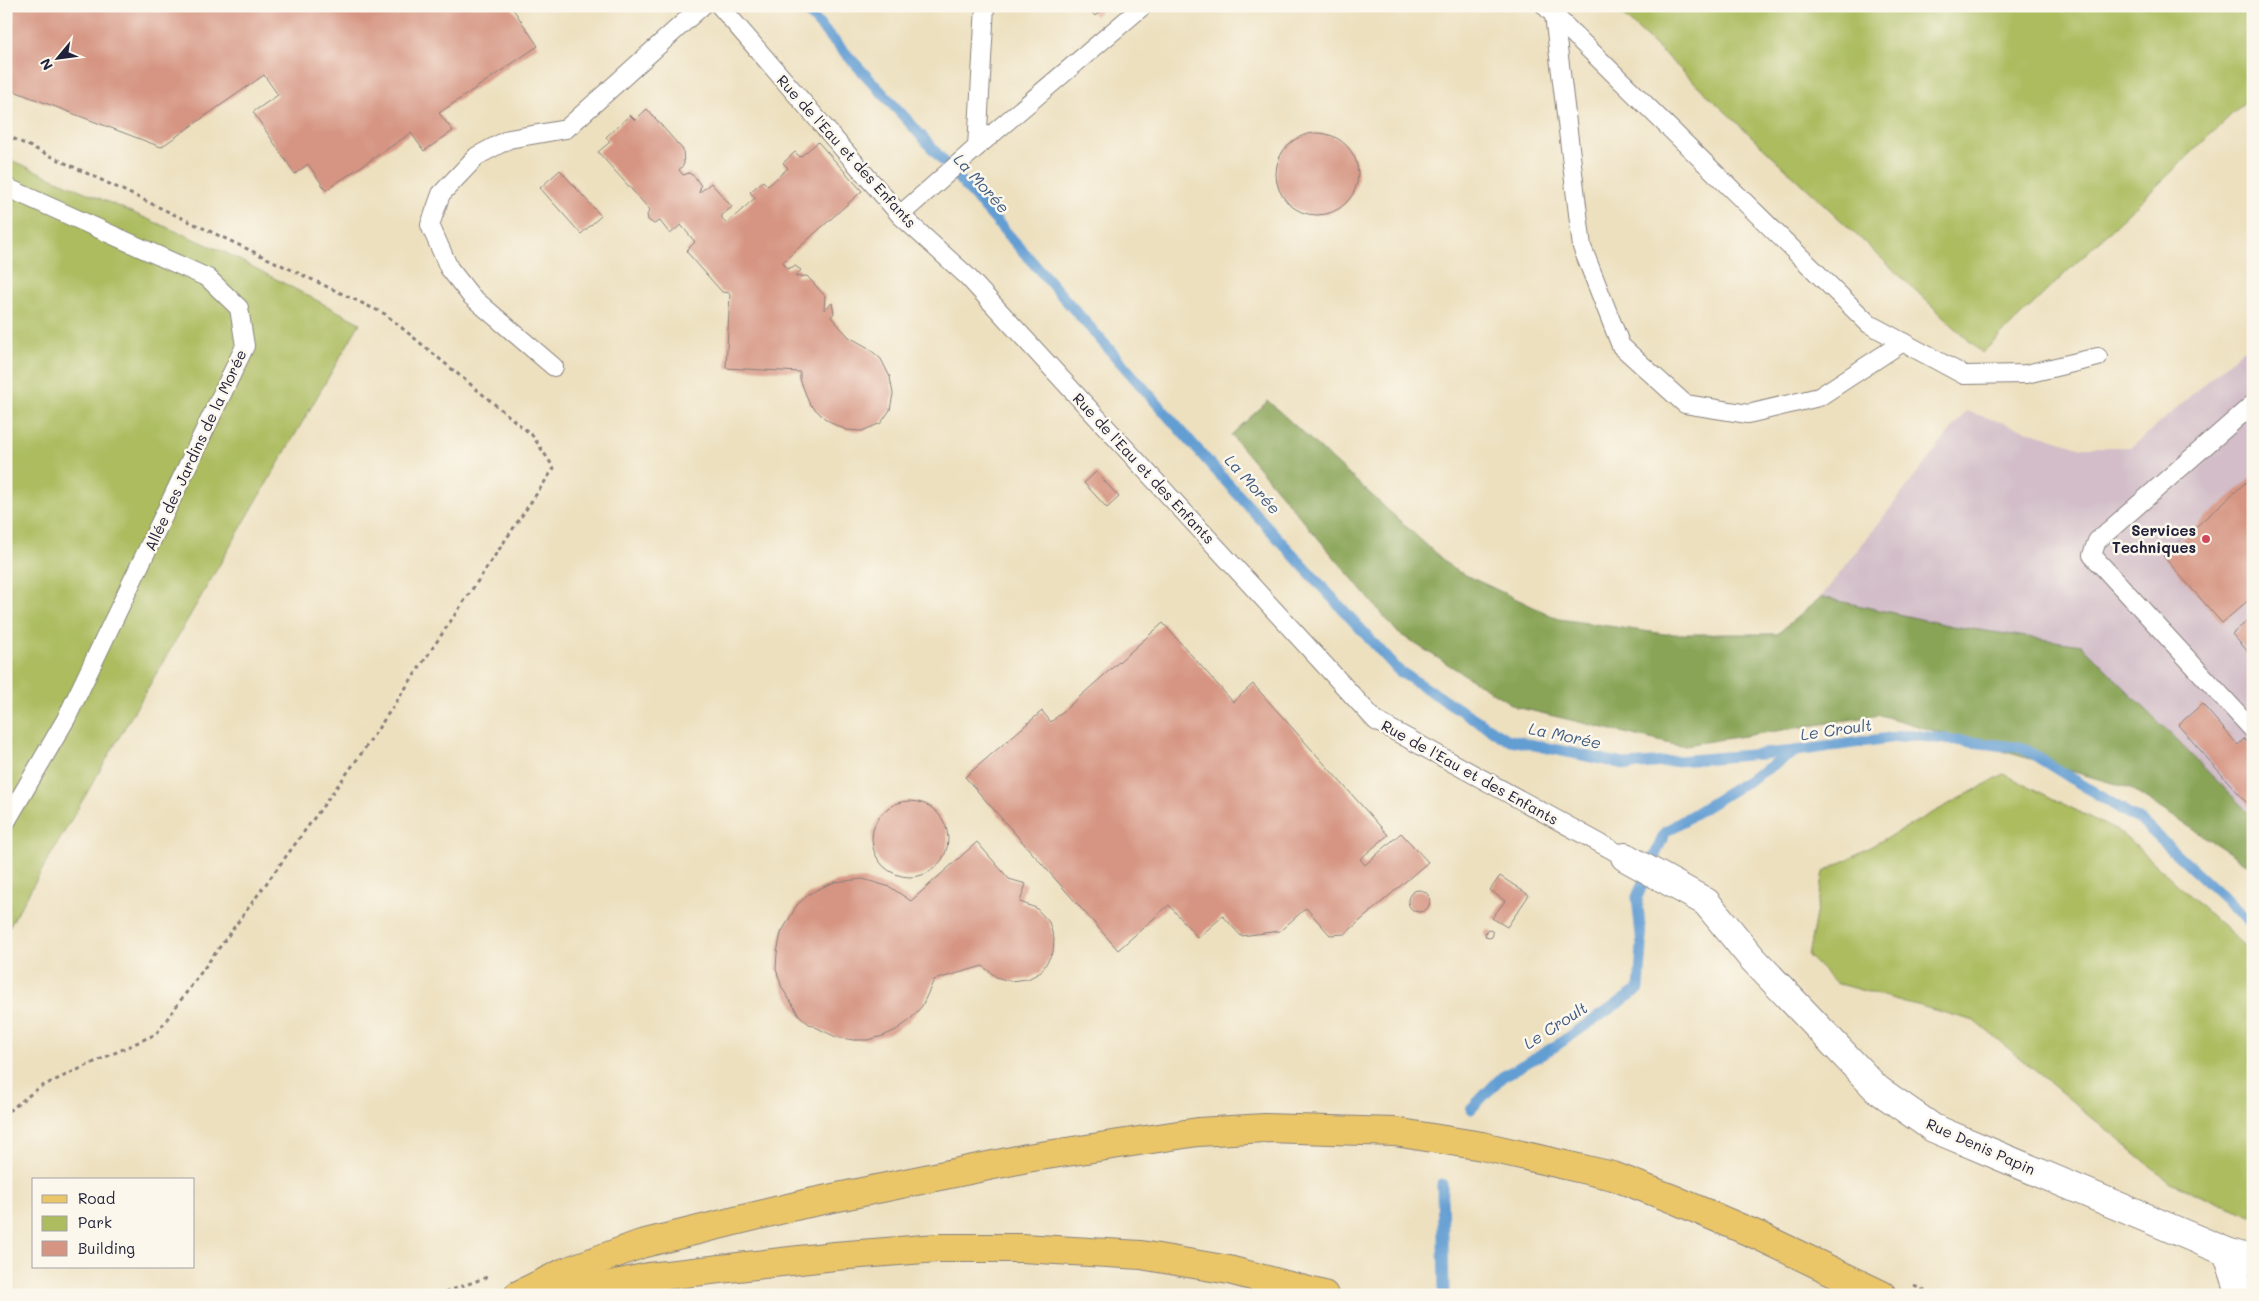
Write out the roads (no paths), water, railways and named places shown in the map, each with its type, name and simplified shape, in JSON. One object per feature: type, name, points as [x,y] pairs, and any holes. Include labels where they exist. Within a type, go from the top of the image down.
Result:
[{"type":"main road","points":[[518,1295],[565,1272],[641,1244],[804,1204],[1027,1158],[1198,1132],[1274,1128],[1395,1132],[1482,1146],[1613,1176],[1673,1199],[1759,1236],[1882,1295]]},
{"type":"main road","points":[[563,1295],[649,1277],[835,1256],[937,1248],[1022,1248],[1141,1255],[1229,1270],[1324,1295]]},
{"type":"street","name":"Rue Denis Papin","points":[[1625,857],[1706,902],[1752,958],[1877,1090],[1933,1128],[2227,1252],[2253,1260]]},
{"type":"street","points":[[2227,1252],[2241,1295]]},
{"type":"lane","points":[[554,367],[471,296],[449,268],[430,224],[441,194],[477,156],[509,139],[566,129],[702,6]]},
{"type":"lane","name":"Rue de l'Eau et des Enfants","points":[[720,6],[900,215],[967,276],[1376,721],[1625,857]]},
{"type":"lane","points":[[977,147],[985,6]]},
{"type":"lane","points":[[900,215],[1143,6]]},
{"type":"lane","points":[[1550,10],[1582,247],[1621,346],[1685,404],[1748,414],[1819,398],[1903,342]]},
{"type":"lane","points":[[1550,10],[1869,324],[1964,375],[2026,374],[2098,356]]},
{"type":"lane","name":"Allée des Jardins de la Morée","points":[[6,187],[208,278],[239,308],[245,346],[66,719],[6,822]]},
{"type":"lane","points":[[2253,404],[2097,541],[2092,555],[2253,730]]},
{"type":"waterway","name":"La Morée","points":[[802,6],[909,122],[1212,466],[1399,671],[1506,739],[1629,765],[1796,751]]},
{"type":"waterway","name":"La Morée","points":[[1471,1109],[1502,1077],[1554,1047],[1639,989],[1642,946],[1637,897],[1665,832],[1796,751],[1911,735],[2023,748],[2142,822],[2253,925]]},
{"type":"waterway","name":"Le Croult","points":[[1442,1184],[1444,1294]]},
{"type":"place","name":"Services Techniques","points":[[2206,539]]}]
